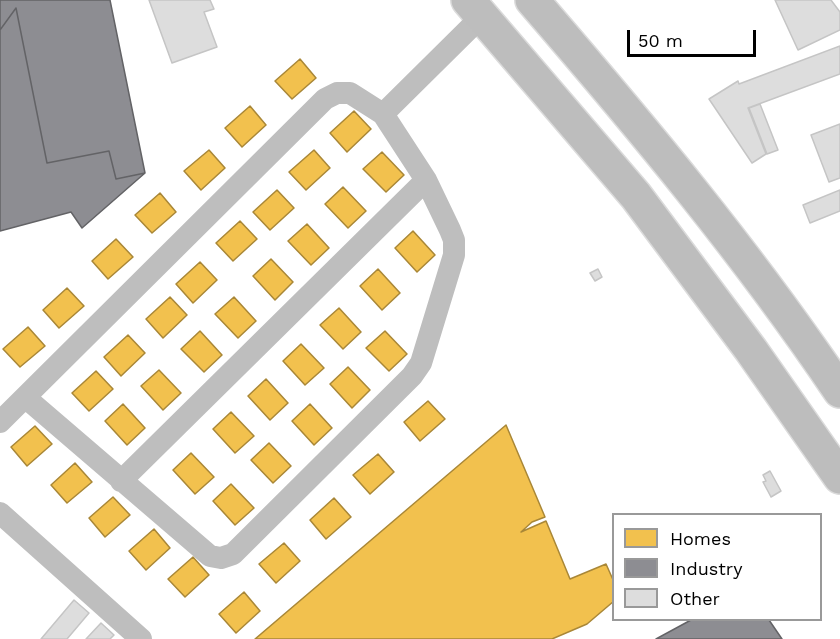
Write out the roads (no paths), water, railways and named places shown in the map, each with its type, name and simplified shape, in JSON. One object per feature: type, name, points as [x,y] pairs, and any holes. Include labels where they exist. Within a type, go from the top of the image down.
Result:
[{"type":"highway","points":[[532,0],[679,173],[747,262],[840,391]]},
{"type":"highway","points":[[475,8],[636,196],[751,350],[840,477]]},
{"type":"street","points":[[383,114],[475,8]]},
{"type":"street","points":[[0,422],[326,99],[337,93],[350,93],[383,114],[426,180],[454,240],[454,255],[422,363],[412,376],[233,554],[220,558],[210,556],[26,398]]},
{"type":"street","points":[[121,481],[426,180]]},
{"type":"street","points":[[0,513],[141,639]]}]
